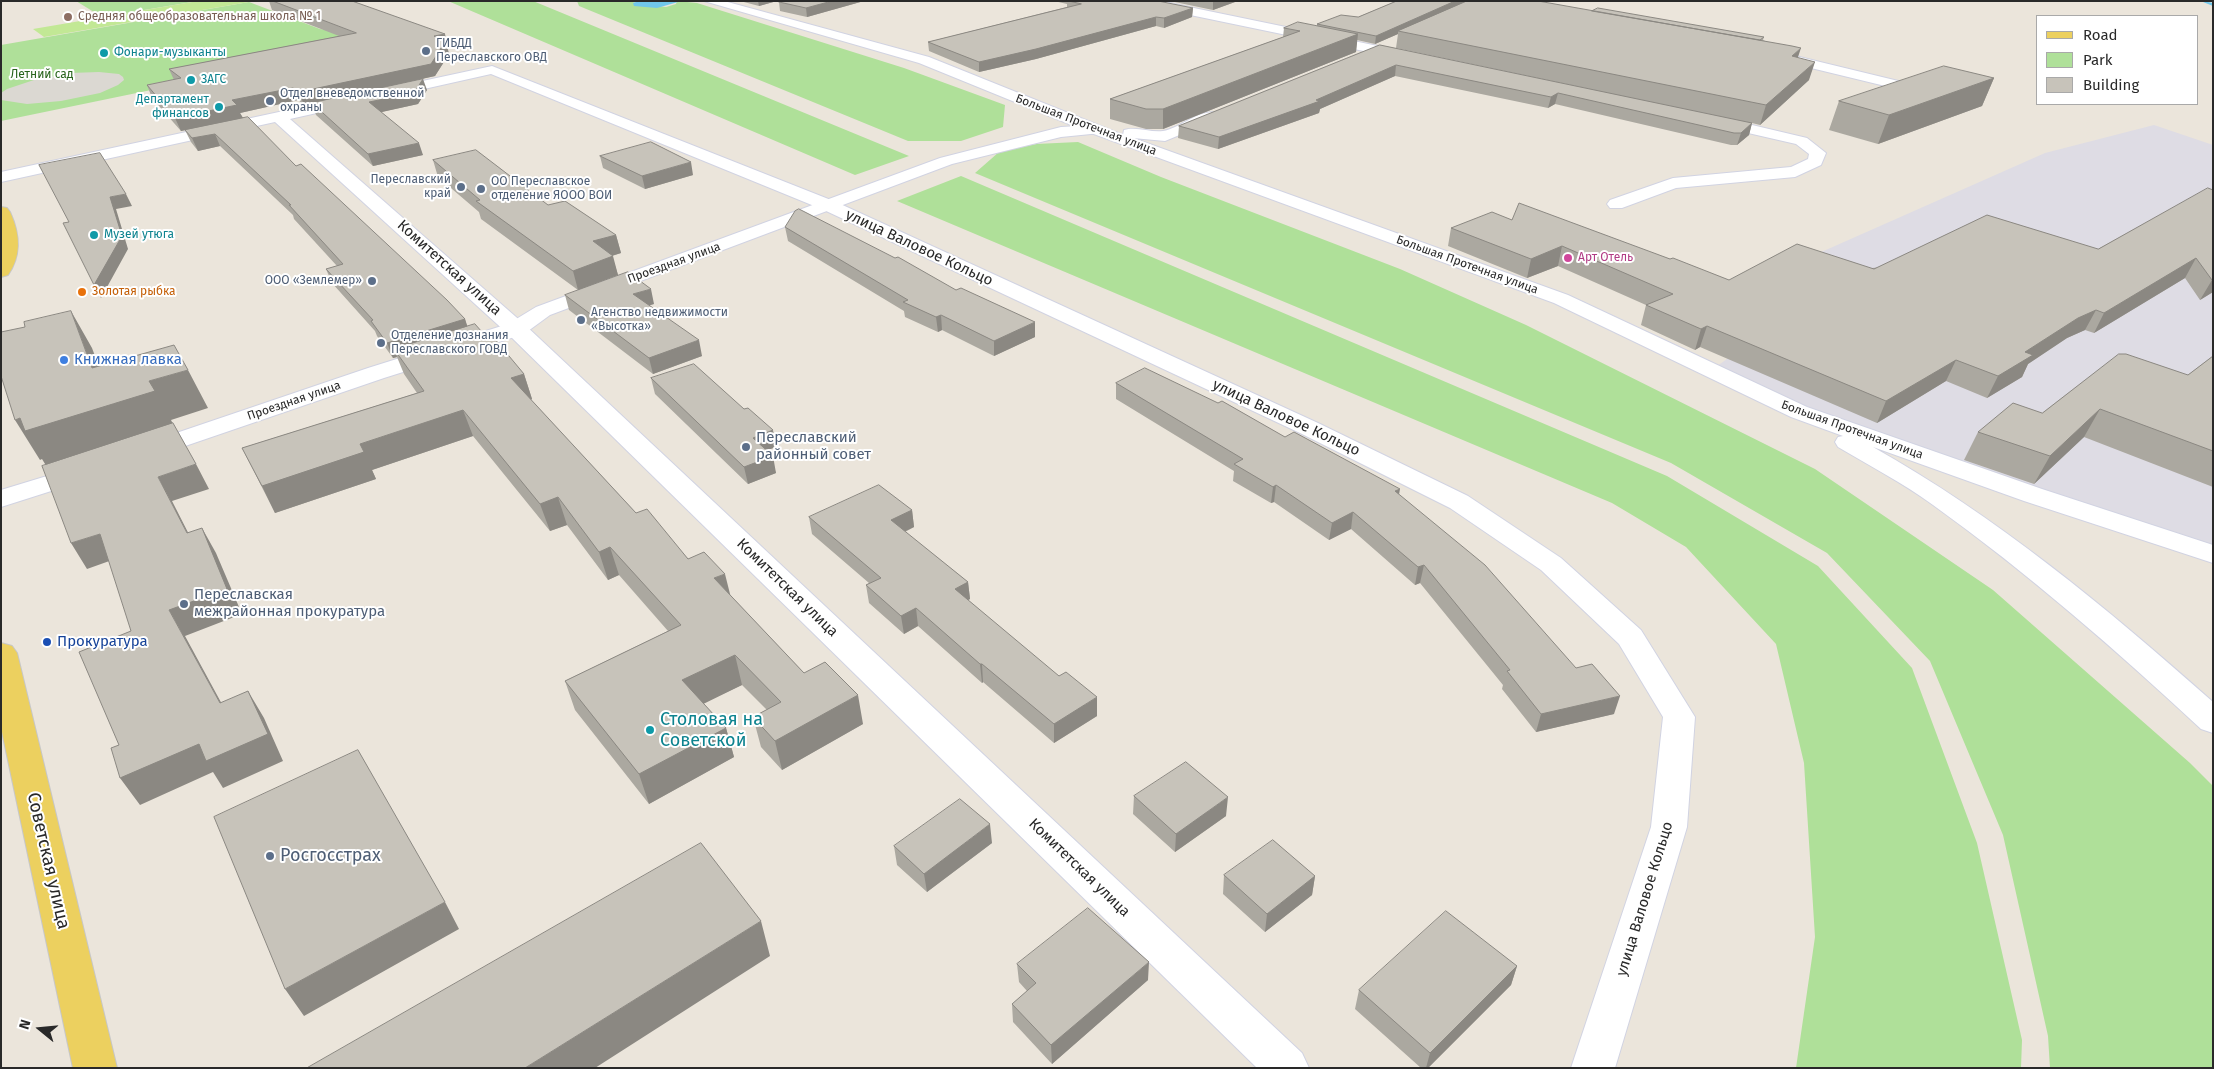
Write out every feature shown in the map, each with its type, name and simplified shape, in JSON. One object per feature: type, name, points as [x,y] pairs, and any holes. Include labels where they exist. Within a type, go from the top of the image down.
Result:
[{"type":"main road","points":[[1,212],[11,240],[9,253],[1,271]]},
{"type":"main road","name":"Советская улица","points":[[1,653],[94,1068]]},
{"type":"street","name":"Большая Протечная улица","points":[[710,1],[924,60],[1096,130],[1561,299],[1799,412],[2033,495],[2213,554]]},
{"type":"street","points":[[1142,1],[1426,60]]},
{"type":"street","points":[[753,14],[781,6]]},
{"type":"street","points":[[1359,57],[1395,42]]},
{"type":"street","points":[[1769,55],[1817,64],[1914,90]]},
{"type":"street","name":"улица Валовое Кольцо","points":[[278,116],[492,70],[830,206],[1300,424],[1459,502],[1551,564],[1630,637],[1679,716],[1669,827],[1593,1068]]},
{"type":"street","points":[[1096,130],[1165,136],[1226,111]]},
{"type":"street","points":[[1,177],[278,116]]},
{"type":"street","name":"Комитетская улица","points":[[278,116],[516,329],[1288,1068]]},
{"type":"street","points":[[1616,204],[1672,183],[1795,172],[1815,162],[1818,153],[1801,140],[1697,118]]},
{"type":"street","name":"Проездная улица","points":[[125,458],[376,373],[516,329],[543,311],[830,206],[946,161],[1061,132],[1096,130]]},
{"type":"street","points":[[1799,412],[1940,498],[2066,595],[2159,672],[2213,721]]},
{"type":"street","points":[[1,499],[97,468]]},
{"type":"shaded area","points":[[99,72],[119,74],[124,80],[118,85],[100,93],[61,101],[27,104],[1,100],[1,93],[7,89],[34,80],[70,73]]},
{"type":"shaded area","points":[[2154,125],[2213,145],[2213,554],[1802,411],[1713,369],[1841,277],[1801,261],[2045,153]]},
{"type":"green space","points":[[76,1],[198,1],[102,17]]},
{"type":"green space","points":[[198,1],[249,2],[44,37],[33,29]]},
{"type":"green space","points":[[448,1],[533,1],[909,156],[855,175]]},
{"type":"green space","points":[[577,1],[639,1],[633,3],[666,7],[676,4],[677,1],[697,3],[904,68],[1005,105],[1003,127],[961,141],[908,141],[579,6]]},
{"type":"green space","name":"Летний сад","points":[[249,2],[320,29],[384,39],[151,84],[156,89],[1,121],[1,45]]},
{"type":"green space","points":[[1078,142],[1161,177],[1400,269],[1526,325],[1815,469],[1993,590],[2190,763],[2213,786],[2213,1068],[2050,1068],[2048,1036],[2003,835],[1930,661],[1827,553],[1671,463],[975,173],[999,152],[1036,144]]},
{"type":"green space","points":[[961,176],[1667,476],[1818,566],[1912,668],[1977,843],[2022,1040],[2021,1068],[1796,1068],[1815,937],[1804,763],[1776,644],[1686,547],[1612,503],[897,201]]},
{"type":"water","points":[[639,1],[678,2],[657,8],[634,6],[633,3]]},
{"type":"building","points":[[273,1],[352,1],[445,34],[434,36],[445,42],[431,64],[299,92],[293,88],[232,100],[237,105],[175,118],[147,85],[181,78],[169,69],[356,33]]},
{"type":"building","points":[[832,1],[806,8],[779,2]]},
{"type":"building","points":[[1069,1],[1158,1],[1193,8],[1164,18],[1156,17],[979,62],[928,42],[1081,4]]},
{"type":"building","points":[[1397,1],[1455,1],[1376,36],[1317,24],[1341,15],[1358,17]]},
{"type":"building","points":[[1467,1],[1538,1],[1792,46],[1801,48],[1792,56],[1815,62],[1766,105],[1398,31]]},
{"type":"building","points":[[1598,8],[1764,37],[1760,40],[1592,11]]},
{"type":"building","points":[[1298,22],[1358,34],[1163,109],[1146,109],[1110,99],[1300,31],[1284,28]]},
{"type":"building","points":[[1380,45],[1752,123],[1741,133],[1734,133],[1558,93],[1551,97],[1396,65],[1316,100],[1320,101],[1219,137],[1179,126]]},
{"type":"building","points":[[1944,66],[1994,78],[1889,115],[1839,101]]},
{"type":"building","points":[[423,79],[414,93],[369,102],[419,143],[368,154],[312,103]]},
{"type":"building","points":[[248,117],[296,166],[301,164],[465,319],[387,343],[371,321],[373,320],[326,269],[343,264],[289,205],[291,205],[215,134],[192,138],[185,130]]},
{"type":"building","points":[[651,142],[691,162],[642,176],[600,156]]},
{"type":"building","points":[[476,150],[548,205],[565,201],[616,235],[593,241],[613,256],[573,271],[476,201],[480,200],[433,160]]},
{"type":"building","points":[[100,153],[126,194],[110,197],[122,236],[94,285],[63,223],[69,222],[39,165]]},
{"type":"building","points":[[2208,188],[2213,190],[2213,280],[2196,258],[2104,313],[2096,310],[2078,318],[2025,352],[2033,355],[1998,376],[1956,360],[1886,401],[1707,326],[1701,329],[1646,305],[1673,294],[1562,246],[1531,259],[1451,228],[1492,212],[1512,220],[1519,203],[1729,280],[1797,244],[1874,269],[1987,215],[2098,249]]},
{"type":"building","points":[[799,209],[895,258],[898,257],[956,290],[961,288],[1035,322],[994,341],[941,315],[936,317],[903,302],[908,300],[785,227],[795,211]]},
{"type":"building","points":[[628,272],[651,289],[633,294],[699,340],[649,358],[565,295]]},
{"type":"building","points":[[71,311],[92,368],[174,345],[188,370],[149,381],[155,391],[25,431],[20,418],[15,420],[1,376],[1,332],[25,327],[24,322]]},
{"type":"building","points":[[475,324],[489,340],[494,338],[524,374],[511,378],[636,513],[647,509],[688,559],[704,552],[725,574],[714,578],[804,673],[825,662],[858,695],[775,741],[753,717],[781,702],[735,655],[682,680],[726,728],[639,774],[565,681],[681,625],[610,547],[599,552],[558,497],[540,504],[463,410],[360,444],[364,452],[262,486],[242,448],[424,391],[394,349]]},
{"type":"building","points":[[2119,354],[2126,354],[2188,375],[2213,356],[2213,451],[2100,409],[2050,456],[1978,432],[2013,403],[2042,413]]},
{"type":"building","points":[[694,364],[744,409],[748,408],[773,430],[753,438],[773,456],[744,467],[651,378]]},
{"type":"building","points":[[1145,368],[1218,403],[1222,401],[1285,437],[1294,432],[1400,489],[1395,491],[1485,565],[1576,668],[1592,664],[1620,696],[1541,714],[1507,671],[1510,670],[1424,565],[1418,567],[1353,512],[1332,523],[1276,485],[1273,487],[1234,464],[1243,459],[1116,383]]},
{"type":"building","points":[[173,423],[196,464],[158,477],[187,533],[202,528],[227,589],[169,610],[220,703],[248,691],[268,734],[206,761],[199,744],[120,778],[111,748],[119,745],[79,652],[131,631],[100,534],[71,543],[42,466]]},
{"type":"building","points":[[879,485],[912,510],[891,520],[968,582],[955,589],[1059,676],[1066,672],[1097,697],[1054,724],[980,664],[916,608],[901,616],[866,585],[881,578],[809,517]]},
{"type":"building","points":[[358,750],[445,902],[285,989],[214,817]]},
{"type":"building","points":[[1186,762],[1228,797],[1176,834],[1134,796]]},
{"type":"building","points":[[960,799],[990,824],[924,874],[894,846]]},
{"type":"building","points":[[1273,840],[1315,876],[1267,914],[1224,875]]},
{"type":"building","points":[[701,843],[761,921],[525,1068],[307,1068]]},
{"type":"building","points":[[1088,908],[1149,962],[1051,1045],[1012,1004],[1036,983],[1017,964]]},
{"type":"building","points":[[1446,911],[1517,966],[1430,1053],[1359,990]]},
{"type":"waterway","points":[[2205,1],[2213,5]]},
{"type":"place","name":"Средняя общеобразовательная школа № 1","points":[[68,17]]},
{"type":"place","name":"ГИБДД Переславского ОВД","points":[[426,51]]},
{"type":"place","name":"Фонари-музыканты","points":[[104,53]]},
{"type":"place","name":"ЗАГС","points":[[191,80]]},
{"type":"place","name":"Отдел вневедомственной охраны","points":[[270,101]]},
{"type":"place","name":"Департамент финансов","points":[[219,107]]},
{"type":"place","name":"Переславский край","points":[[461,187]]},
{"type":"place","name":"ОО Переславское отделение ЯООО ВОИ","points":[[481,189]]},
{"type":"place","name":"Музей утюга","points":[[94,235]]},
{"type":"place","name":"Арт Отель","points":[[1568,258]]},
{"type":"place","name":"ООО «Землемер»","points":[[372,281]]},
{"type":"place","name":"Золотая рыбка","points":[[82,292]]},
{"type":"place","name":"Агенство недвижимости «Высотка»","points":[[581,320]]},
{"type":"place","name":"Отделение дознания Переславского ГОВД","points":[[381,343]]},
{"type":"place","name":"Книжная лавка","points":[[64,360]]},
{"type":"place","name":"Переславский районный совет","points":[[746,447]]},
{"type":"place","name":"Переславская межрайонная прокуратура","points":[[184,604]]},
{"type":"place","name":"Прокуратура","points":[[47,642]]},
{"type":"place","name":"Столовая на Советской","points":[[650,730]]},
{"type":"place","name":"Росгосстрах","points":[[270,856]]}]
